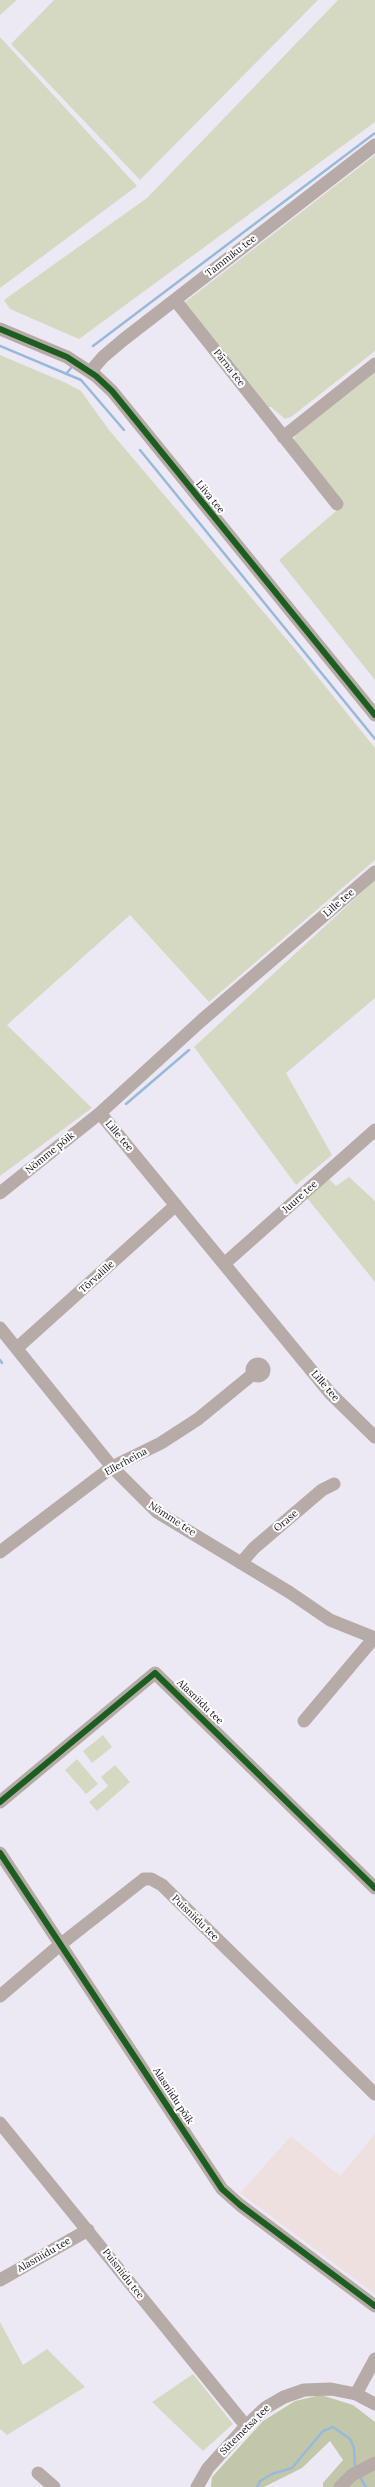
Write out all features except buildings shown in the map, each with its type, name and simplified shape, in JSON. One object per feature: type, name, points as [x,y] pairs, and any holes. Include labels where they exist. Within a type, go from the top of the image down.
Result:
[{"type":"street","name":"Tammiku tee","points":[[90,372],[108,353],[375,145]]},
{"type":"street","name":"Pärna tee","points":[[175,300],[337,504]]},
{"type":"street","name":"Liiva tee","points":[[0,329],[67,357],[90,372],[112,391],[375,715]]},
{"type":"street","points":[[283,437],[375,364]]},
{"type":"street","name":"Lille tee","points":[[375,872],[202,1020],[100,1113],[330,1393],[375,1437]]},
{"type":"street","name":"Nõmme põik","points":[[0,1193],[100,1113]]},
{"type":"street","name":"Juure tee","points":[[224,1264],[375,1130]]},
{"type":"street","name":"Tõrvalille","points":[[17,1348],[176,1205]]},
{"type":"street","name":"Nõmme tee","points":[[0,1328],[112,1467],[157,1512],[241,1563],[330,1620],[374,1636],[304,1721]]},
{"type":"street","name":"Ellerheina","points":[[0,1552],[112,1467],[161,1443],[198,1419],[253,1374]]},
{"type":"street","name":"Orase","points":[[241,1563],[259,1543],[322,1490],[334,1484]]},
{"type":"street","name":"Alasniidu tee","points":[[0,1802],[155,1673],[374,1886]]},
{"type":"street","name":"Alasniidu põik","points":[[0,1853],[222,2189],[240,2205],[375,2306]]},
{"type":"street","name":"Puisniidu tee","points":[[0,1996],[61,1944],[144,1879],[151,1879],[162,1885],[375,2094]]},
{"type":"street","name":"Puisniidu tee","points":[[0,2123],[246,2426]]},
{"type":"street","name":"Alasniidu tee","points":[[0,2280],[88,2230]]},
{"type":"street","points":[[356,2394],[375,2359]]},
{"type":"street","name":"Sütemetsa tee","points":[[197,2487],[208,2468],[246,2426],[274,2402],[300,2391],[331,2389],[356,2394],[375,2404]]},
{"type":"street","points":[[340,2487],[352,2475],[375,2463]]},
{"type":"street","points":[[38,2473],[54,2487]]},
{"type":"shaded area","points":[[375,2134],[375,2294],[240,2193],[291,2136],[340,2176]]},
{"type":"green space","points":[[0,0],[17,0],[0,15]]},
{"type":"green space","points":[[54,0],[318,0],[140,180],[11,44]]},
{"type":"green space","points":[[338,0],[375,0],[375,122],[79,339],[10,309],[4,300],[147,198]]},
{"type":"green space","points":[[0,37],[137,186],[0,288]]},
{"type":"green space","points":[[375,155],[375,351],[291,417],[285,419],[271,407],[265,407],[184,303]]},
{"type":"green space","points":[[0,355],[66,383],[81,391],[109,430],[300,655],[375,748],[375,860],[209,1002],[130,915],[7,1025],[92,1108],[0,1176]]},
{"type":"green space","points":[[375,370],[375,680],[279,560],[343,505],[298,448],[294,439],[298,431]]},
{"type":"green space","points":[[375,880],[375,998],[286,1073],[332,1155],[296,1185],[194,1047]]},
{"type":"green space","points":[[349,1177],[375,1201],[375,1282],[307,1198],[328,1178],[336,1186]]},
{"type":"green space","points":[[103,1735],[112,1747],[92,1763],[83,1751]]},
{"type":"green space","points":[[77,1759],[98,1784],[86,1794],[65,1770]]},
{"type":"green space","points":[[115,1765],[130,1782],[97,1811],[89,1802],[108,1786],[101,1777]]},
{"type":"green space","points":[[0,2322],[23,2365],[47,2349],[85,2387],[7,2435],[0,2429]]},
{"type":"green space","points":[[193,2374],[233,2424],[203,2451],[152,2402]]},
{"type":"green space","points":[[321,2395],[353,2405],[375,2422],[375,2487],[323,2487],[323,2483],[343,2460],[330,2441],[302,2468],[264,2487],[211,2487],[212,2477],[263,2421],[295,2401]]},
{"type":"waterway","points":[[93,346],[375,133]]},
{"type":"waterway","points":[[0,346],[81,380],[124,430]]},
{"type":"waterway","points":[[66,374],[71,368]]},
{"type":"waterway","points":[[140,450],[375,739]]},
{"type":"waterway","points":[[126,1104],[189,1050]]},
{"type":"waterway","points":[[257,2487],[260,2481],[272,2474],[292,2468],[323,2431],[333,2427],[350,2439],[354,2448],[355,2469]]},
{"type":"waterway","points":[[360,2477],[366,2487]]},
{"type":"cycle path","points":[[0,329],[67,357],[96,376],[112,391],[375,715]]},
{"type":"cycle path","points":[[0,1802],[155,1673],[375,1888]]},
{"type":"cycle path","points":[[0,1853],[222,2189],[240,2205],[375,2306]]}]
